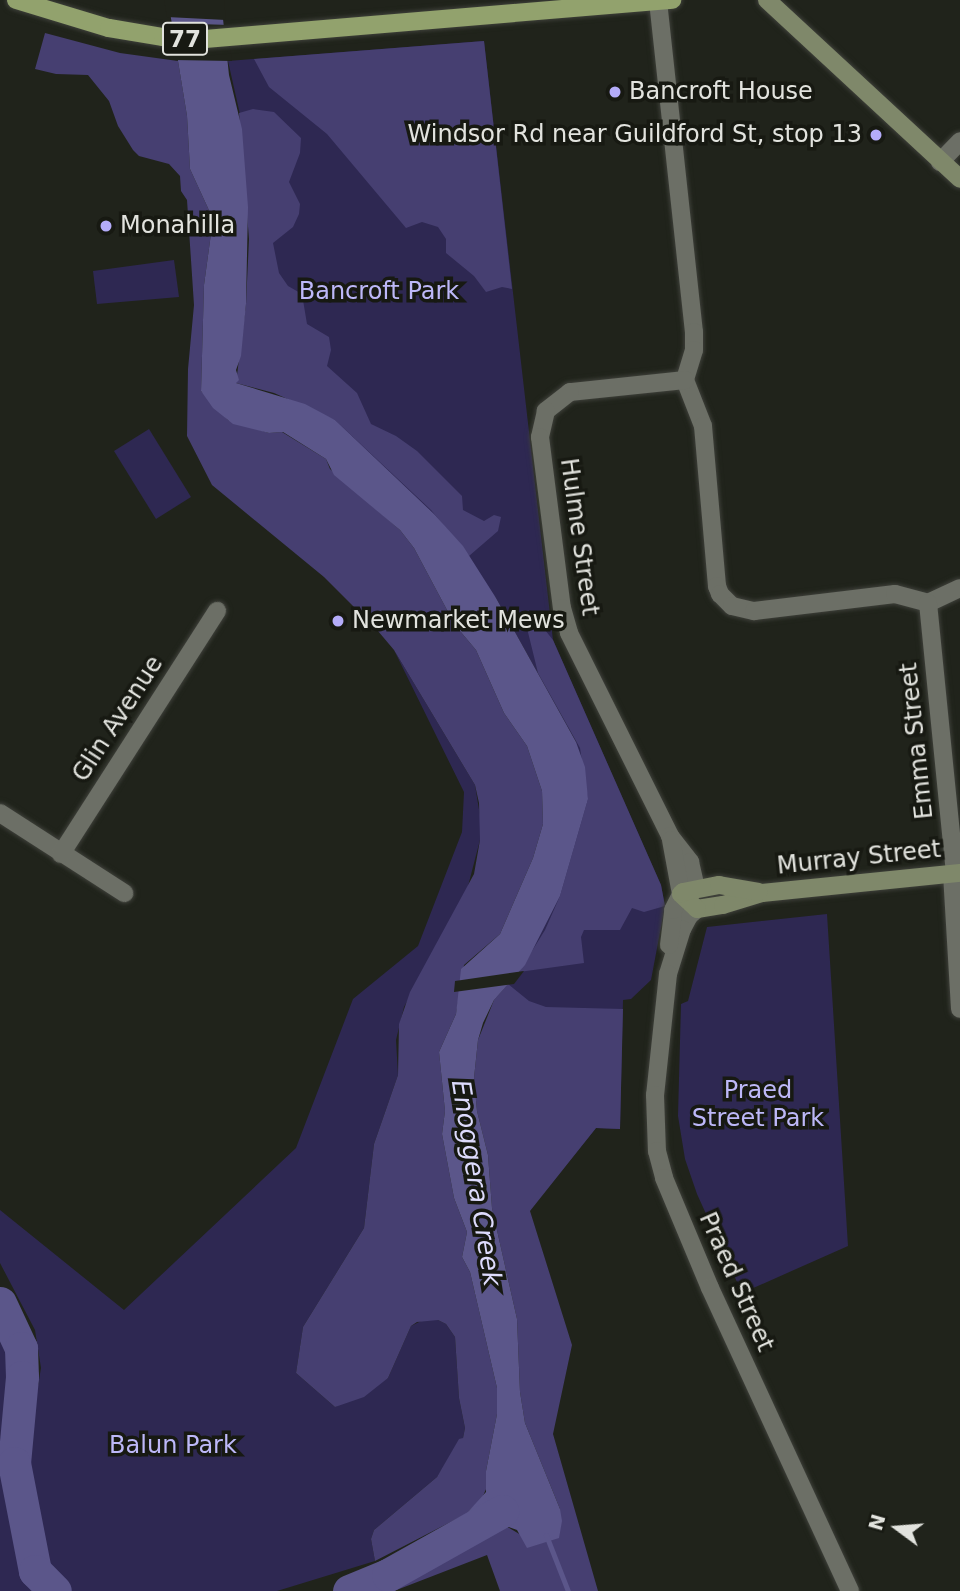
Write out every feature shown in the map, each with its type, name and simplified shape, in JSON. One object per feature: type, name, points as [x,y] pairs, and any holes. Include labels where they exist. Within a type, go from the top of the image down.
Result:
[{"type":"main road","name":"77","points":[[16,0],[109,28],[182,39],[262,36],[664,1]]},
{"type":"street","points":[[767,0],[960,179]]},
{"type":"street","points":[[664,1],[694,332],[694,350],[685,380],[699,408],[703,426],[716,586],[732,606],[754,611],[895,594],[928,603],[960,588]]},
{"type":"street","points":[[940,162],[960,141]]},
{"type":"street","name":"Hulme Street","points":[[685,380],[570,392],[552,403],[540,428],[565,621],[574,646],[670,836],[688,891]]},
{"type":"street","name":"Emma Street","points":[[928,603],[956,873],[960,1009]]},
{"type":"street","name":"Glin Avenue","points":[[61,854],[217,611]]},
{"type":"street","points":[[0,813],[124,893]]},
{"type":"street","name":"Murray Street","points":[[697,909],[723,905],[762,893],[956,873]]},
{"type":"street","name":"Murray Street","points":[[688,891],[723,886],[762,893]]},
{"type":"street","points":[[688,891],[697,909]]},
{"type":"street","name":"Praed Street","points":[[688,891],[671,919],[654,1110],[660,1164],[710,1289],[850,1591]]},
{"type":"street","name":"Praed Street","points":[[668,974],[682,929],[688,916],[697,909]]},
{"type":"green space","name":"Bancroft Park","points":[[484,41],[553,640],[661,885],[665,906],[651,980],[631,999],[623,1000],[620,1129],[596,1128],[530,1210],[494,1000],[525,965],[576,742],[496,598],[305,404],[228,61]]},
{"type":"green space","points":[[174,260],[179,297],[97,304],[93,271]]},
{"type":"green space","points":[[149,429],[191,497],[156,519],[114,451]]},
{"type":"green space","name":"Balun Park","points":[[394,650],[475,785],[481,822],[480,840],[467,890],[404,1007],[396,1040],[398,1075],[374,1144],[364,1228],[303,1327],[296,1373],[335,1407],[388,1378],[411,1326],[423,1320],[438,1320],[446,1324],[455,1337],[459,1398],[465,1428],[463,1438],[437,1477],[374,1530],[371,1539],[375,1561],[277,1591],[70,1591],[42,1560],[38,1539],[37,1501],[27,1450],[41,1368],[35,1330],[0,1263],[0,1210],[124,1310],[296,1148],[353,999],[418,946],[462,832],[464,792]]},
{"type":"green space","name":"Praed Street Park","points":[[827,914],[848,1246],[742,1293],[697,1194],[685,1159],[678,1116],[681,1004],[688,1001],[707,927]]},
{"type":"green space","points":[[0,1303],[21,1348],[22,1377],[14,1463],[35,1571],[55,1591],[0,1591]]},
{"type":"shaded area","points":[[45,33],[120,53],[178,61],[187,116],[190,169],[213,219],[204,285],[201,391],[228,420],[269,433],[282,432],[326,459],[330,469],[400,530],[414,548],[455,625],[476,650],[504,713],[527,746],[542,791],[543,824],[533,858],[500,934],[464,965],[456,1014],[439,1052],[445,1111],[442,1134],[454,1198],[467,1232],[462,1257],[470,1272],[497,1388],[497,1414],[486,1471],[487,1487],[482,1498],[466,1514],[375,1561],[371,1539],[374,1530],[437,1477],[459,1439],[463,1438],[465,1428],[459,1398],[455,1337],[446,1324],[438,1320],[417,1322],[411,1326],[388,1378],[364,1397],[335,1407],[296,1373],[303,1327],[364,1228],[374,1144],[398,1075],[399,1024],[410,992],[474,874],[480,840],[479,803],[475,785],[394,650],[324,577],[212,485],[187,436],[188,369],[194,305],[187,200],[181,191],[180,176],[169,164],[139,156],[133,150],[118,126],[109,101],[88,75],[56,74],[35,69]]},
{"type":"shaded area","points":[[484,41],[512,289],[502,287],[486,292],[474,276],[446,253],[446,239],[438,227],[422,222],[406,228],[327,134],[269,87],[254,59]]},
{"type":"shaded area","points":[[253,109],[274,112],[301,138],[300,153],[289,182],[300,204],[299,214],[293,227],[273,243],[279,273],[288,286],[302,294],[307,324],[329,337],[331,350],[327,366],[357,393],[371,424],[396,436],[417,451],[462,496],[463,510],[484,521],[494,515],[501,517],[498,531],[469,556],[431,510],[335,420],[274,393],[236,383],[246,304],[249,239],[239,113]]},
{"type":"shaded area","points":[[523,612],[533,615],[553,640],[661,885],[665,906],[644,912],[632,908],[620,930],[584,930],[581,937],[584,963],[519,972],[545,930],[560,896],[588,799],[580,748],[538,673]]},
{"type":"shaded area","points":[[508,984],[529,1001],[546,1007],[623,1009],[620,1129],[596,1128],[530,1211],[572,1345],[553,1434],[598,1591],[500,1591],[487,1555],[394,1591],[364,1591],[487,1527],[506,1526],[521,1535],[560,1509],[525,1423],[520,1392],[517,1319],[492,1208],[488,1155],[477,1111],[474,1078],[478,1040],[494,1000]]},
{"type":"water","points":[[168,0],[221,0],[229,75],[242,129],[248,207],[246,304],[241,356],[236,370],[239,380],[236,383],[305,404],[335,420],[434,514],[463,546],[496,598],[576,742],[585,767],[588,799],[560,896],[525,965],[494,1000],[483,1023],[478,1040],[474,1078],[477,1111],[488,1155],[492,1208],[517,1319],[520,1392],[525,1423],[560,1509],[562,1521],[559,1538],[527,1548],[517,1530],[506,1526],[487,1527],[465,1538],[458,1519],[486,1492],[486,1471],[497,1414],[497,1388],[470,1272],[462,1257],[467,1232],[454,1198],[442,1134],[445,1111],[439,1052],[456,1014],[461,969],[500,934],[533,858],[543,824],[542,791],[527,746],[504,713],[476,650],[455,625],[414,548],[400,530],[334,475],[326,459],[283,432],[269,433],[233,424],[213,408],[201,391],[204,285],[213,219],[190,169],[187,116]]},
{"type":"pier","points":[[164,0],[224,0],[226,20],[167,17]]},
{"type":"pier","points":[[169,23],[227,25],[232,61],[174,60]]},
{"type":"pier","points":[[524,971],[514,984],[454,992],[455,981]]},
{"type":"waterway","name":"Enoggera Creek","points":[[0,1303],[21,1348],[22,1377],[14,1463],[35,1571],[55,1591]]},
{"type":"waterway","name":"Enoggera Creek","points":[[349,1591],[388,1575],[502,1511]]},
{"type":"waterway","points":[[546,1535],[568,1591]]},
{"type":"place","name":"Bancroft House","points":[[615,92]]},
{"type":"place","name":"Windsor Rd near Guildford St, stop 13","points":[[876,135]]},
{"type":"place","name":"Monahilla","points":[[106,226]]},
{"type":"place","name":"Newmarket Mews","points":[[338,621]]}]
